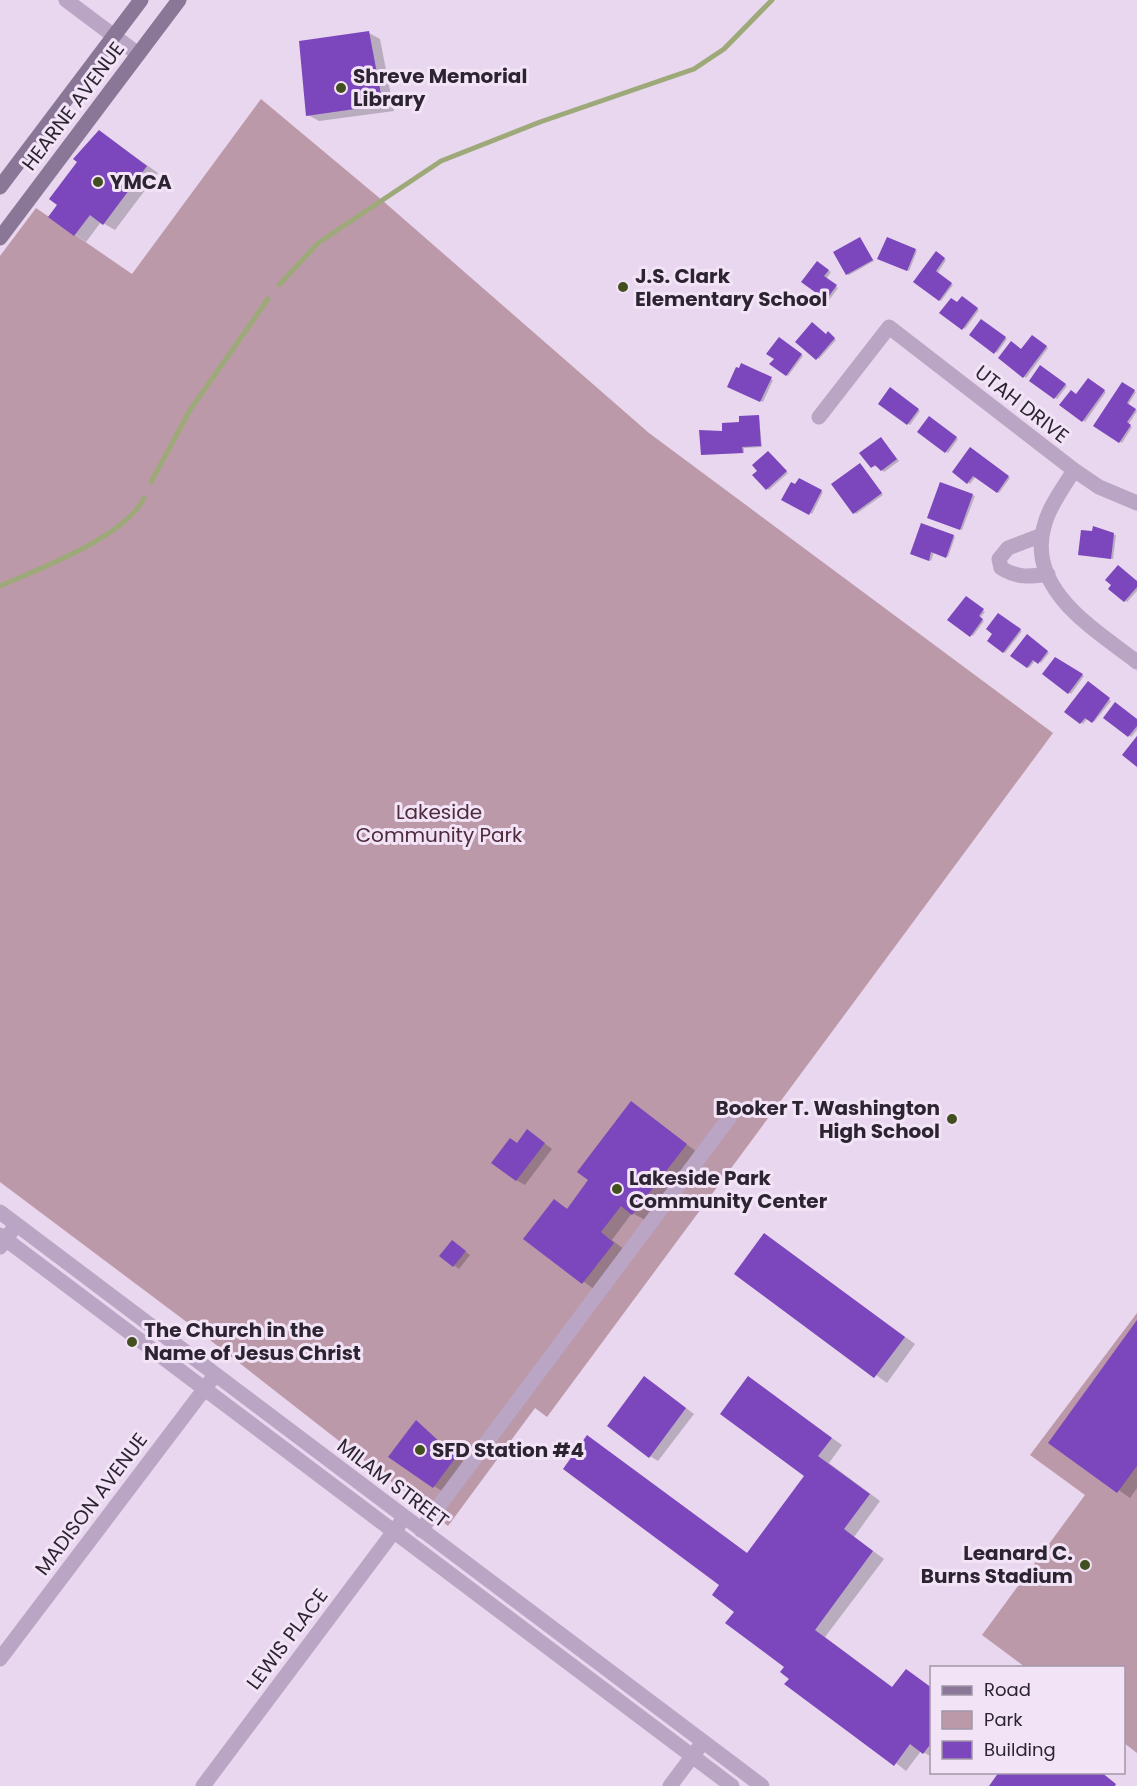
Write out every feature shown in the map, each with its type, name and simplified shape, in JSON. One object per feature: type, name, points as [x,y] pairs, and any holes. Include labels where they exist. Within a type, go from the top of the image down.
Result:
[{"type":"main road","name":"HEARNE AVENUE","points":[[0,187],[141,0]]},
{"type":"main road","name":"HEARNE AVENUE","points":[[0,238],[179,0]]},
{"type":"street","points":[[66,0],[138,54]]},
{"type":"street","name":"UTAH DRIVE","points":[[819,417],[889,327],[1074,470],[1099,487],[1137,503]]},
{"type":"street","points":[[1074,470],[1045,522],[1041,545],[1048,574],[1060,597],[1078,617],[1137,662]]},
{"type":"street","points":[[1042,535],[1008,548],[999,556],[1001,568],[1011,574],[1026,577],[1048,574]]},
{"type":"street","points":[[421,1530],[729,1118]]},
{"type":"street","name":"MILAM STREET","points":[[0,1212],[762,1786]]},
{"type":"street","points":[[2,1240],[16,1225]]},
{"type":"street","name":"MILAM STREET","points":[[2,1240],[732,1786]]},
{"type":"street","name":"MADISON AVENUE","points":[[0,1659],[214,1375]]},
{"type":"street","name":"LEWIS PLACE","points":[[203,1786],[404,1518]]},
{"type":"street","points":[[670,1786],[703,1742]]},
{"type":"green space","name":"Lakeside Community Park","points":[[261,99],[383,201],[649,433],[1053,733],[547,1417],[535,1408],[448,1526],[192,1326],[0,1182],[0,256],[36,208],[132,274]]},
{"type":"green space","name":"Leanard C. Burns Stadium","points":[[1137,1313],[1137,1753],[1125,1744],[1125,1666],[1024,1666],[982,1635],[1085,1495],[1030,1455]]},
{"type":"building","name":"Shreve Memorial Library","points":[[369,31],[383,105],[306,116],[299,41]]},
{"type":"building","name":"YMCA","points":[[99,130],[147,166],[103,225],[90,215],[74,236],[48,217],[57,205],[49,199],[77,162],[73,159]]},
{"type":"building","points":[[860,237],[873,260],[846,275],[833,252]]},
{"type":"building","points":[[887,237],[916,249],[907,271],[877,259]]},
{"type":"building","points":[[936,251],[945,258],[936,271],[952,283],[939,301],[913,282]]},
{"type":"building","points":[[817,261],[829,270],[824,276],[837,285],[826,300],[801,282]]},
{"type":"building","points":[[962,296],[978,308],[962,330],[939,313],[951,298],[957,302]]},
{"type":"building","points":[[981,319],[1006,337],[994,354],[969,335]]},
{"type":"building","points":[[812,322],[826,334],[828,331],[835,338],[816,360],[795,342]]},
{"type":"building","points":[[1032,335],[1047,346],[1023,378],[998,358],[1011,341],[1021,349]]},
{"type":"building","points":[[779,337],[802,354],[786,376],[769,364],[774,359],[766,354]]},
{"type":"building","points":[[741,363],[772,377],[760,402],[727,387],[736,367],[739,368]]},
{"type":"building","points":[[1040,365],[1066,384],[1054,399],[1029,381]]},
{"type":"building","points":[[1088,378],[1105,390],[1082,422],[1059,405],[1071,390],[1076,394]]},
{"type":"building","points":[[1122,382],[1135,390],[1127,403],[1136,409],[1127,422],[1131,425],[1119,443],[1093,426]]},
{"type":"building","points":[[890,387],[919,409],[907,425],[878,404]]},
{"type":"building","points":[[759,415],[761,446],[742,447],[743,453],[701,455],[699,430],[722,431],[722,423],[739,422],[739,416]]},
{"type":"building","points":[[929,416],[957,437],[945,453],[917,432]]},
{"type":"building","points":[[881,437],[897,459],[881,471],[875,465],[871,468],[859,453]]},
{"type":"building","points":[[970,447],[1009,476],[997,493],[973,476],[967,484],[952,472]]},
{"type":"building","points":[[768,451],[787,471],[766,490],[752,475],[757,471],[752,465]]},
{"type":"building","points":[[860,463],[882,493],[853,514],[831,484]]},
{"type":"building","points":[[799,478],[822,490],[809,515],[781,500],[791,482],[795,484]]},
{"type":"building","points":[[940,482],[973,494],[960,530],[927,518]]},
{"type":"building","points":[[921,523],[954,535],[946,558],[931,552],[929,561],[910,554]]},
{"type":"building","points":[[1093,526],[1114,533],[1111,559],[1078,555],[1081,530],[1092,531]]},
{"type":"building","points":[[1118,565],[1137,581],[1137,587],[1124,602],[1108,589],[1111,585],[1105,580]]},
{"type":"building","points":[[966,596],[984,609],[979,616],[983,619],[970,637],[947,620]]},
{"type":"building","points":[[998,613],[1021,629],[1003,653],[987,641],[992,634],[986,629]]},
{"type":"building","points":[[1027,634],[1048,651],[1038,664],[1033,660],[1027,668],[1010,656]]},
{"type":"building","points":[[1055,657],[1083,674],[1068,694],[1042,674]]},
{"type":"building","points":[[1088,681],[1110,698],[1092,723],[1085,718],[1080,724],[1064,712]]},
{"type":"building","points":[[1115,702],[1137,719],[1137,726],[1128,737],[1103,718]]},
{"type":"building","points":[[1137,736],[1137,767],[1122,755]]},
{"type":"building","name":"Lakeside Park Community Center","points":[[631,1101],[687,1144],[632,1215],[621,1206],[601,1232],[614,1243],[582,1284],[523,1239],[554,1199],[567,1209],[588,1180],[577,1172]]},
{"type":"building","points":[[527,1129],[545,1143],[516,1181],[491,1163],[510,1138],[517,1143]]},
{"type":"building","points":[[764,1233],[905,1337],[874,1378],[734,1274]]},
{"type":"building","points":[[452,1240],[466,1251],[453,1267],[439,1256]]},
{"type":"building","points":[[1137,1320],[1137,1466],[1117,1493],[1048,1443]]},
{"type":"building","points":[[644,1376],[686,1408],[649,1458],[607,1426]]},
{"type":"building","points":[[748,1376],[832,1438],[818,1456],[870,1494],[844,1529],[873,1551],[815,1630],[892,1687],[906,1669],[930,1687],[930,1745],[923,1754],[910,1744],[894,1766],[784,1684],[789,1679],[780,1672],[784,1667],[725,1623],[734,1612],[712,1595],[719,1585],[563,1469],[587,1435],[747,1553],[804,1476],[720,1414]]},
{"type":"building","name":"SFD Station #4","points":[[416,1420],[456,1457],[433,1488],[388,1457]]},
{"type":"building","points":[[998,1774],[1104,1774],[1116,1784],[1115,1786],[989,1786]]},
{"type":"waterway","points":[[279,285],[318,243],[441,161],[540,122],[694,69],[724,49],[772,0]]},
{"type":"waterway","points":[[151,482],[190,410],[268,299]]},
{"type":"waterway","points":[[0,586],[58,561],[100,538],[119,526],[134,512],[144,498]]},
{"type":"place","name":"Shreve Memorial Library","points":[[341,88]]},
{"type":"place","name":"YMCA","points":[[98,182]]},
{"type":"place","name":"J.S. Clark Elementary School","points":[[623,287]]},
{"type":"place","name":"Booker T. Washington High School","points":[[952,1119]]},
{"type":"place","name":"Lakeside Park Community Center","points":[[617,1189]]},
{"type":"place","name":"The Church in the Name of Jesus Christ","points":[[132,1342]]},
{"type":"place","name":"SFD Station #4","points":[[420,1450]]},
{"type":"place","name":"Leanard C. Burns Stadium","points":[[1085,1565]]}]
